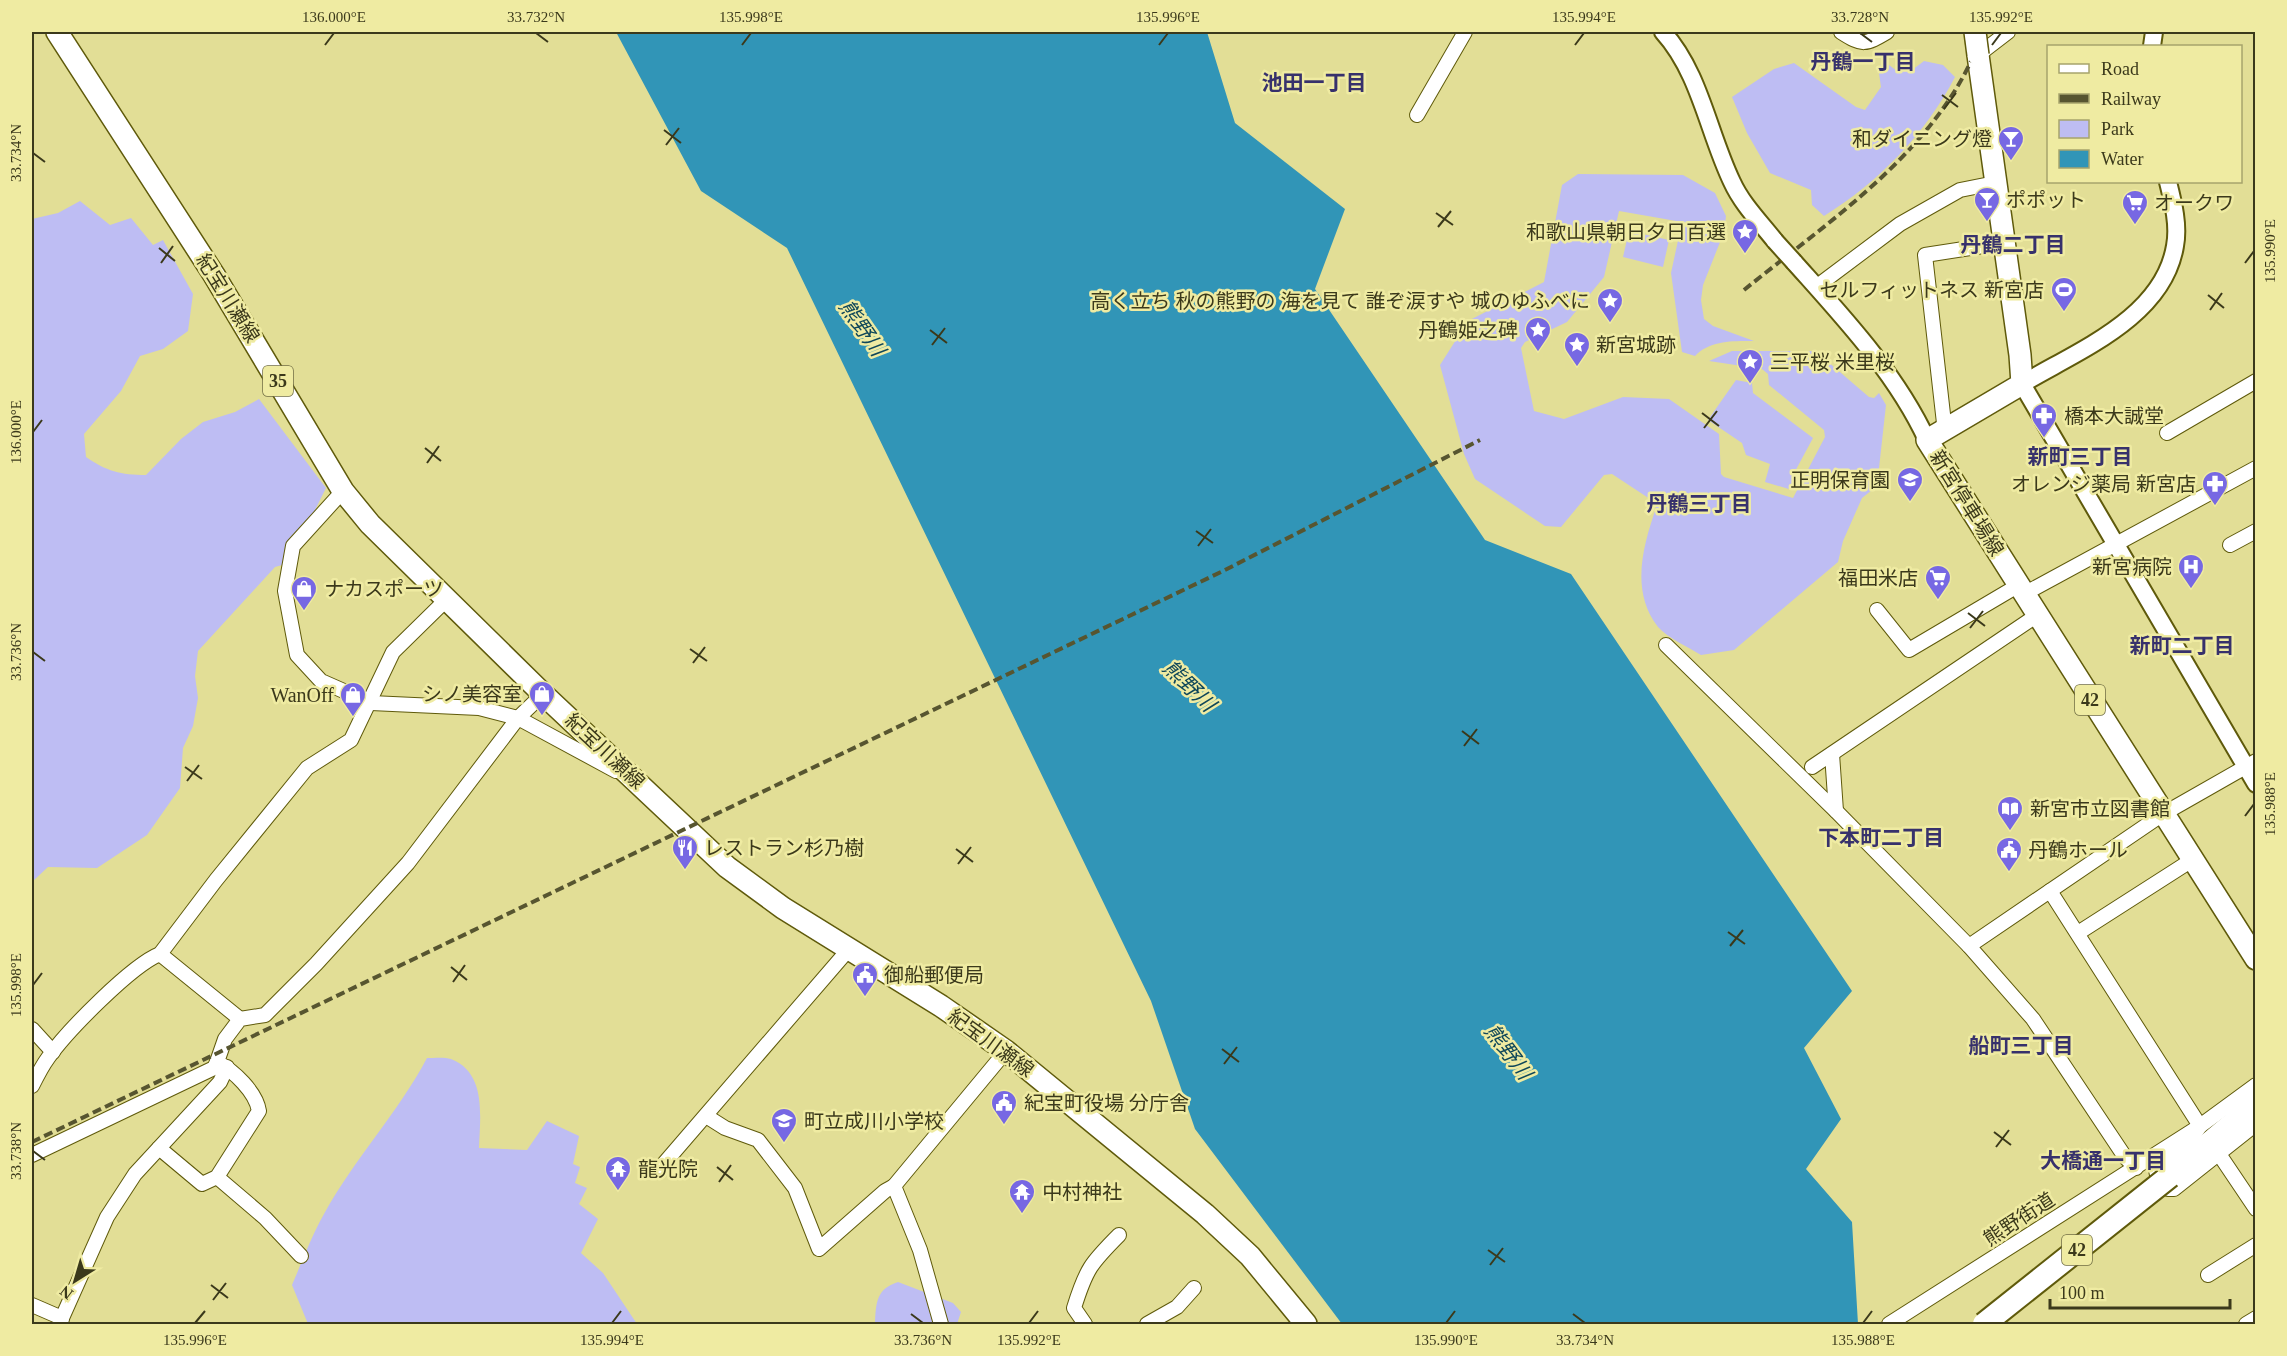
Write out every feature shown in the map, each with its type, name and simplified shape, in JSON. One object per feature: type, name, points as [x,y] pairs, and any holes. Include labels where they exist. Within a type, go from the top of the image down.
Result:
[{"type":"highway","name":"42","points":[[1984,1324],[2170,1176],[2256,1104]]},
{"type":"main road","name":"紀宝川瀬線","points":[[57,32],[214,275],[343,490],[370,524],[446,600],[727,867],[783,908],[975,1028],[1006,1051],[1205,1214],[1250,1256],[1306,1324]]},
{"type":"main road","points":[[1975,32],[2020,355],[2022,384]]},
{"type":"main road","name":"新宮停車場線","points":[[2022,384],[1936,436],[2036,615],[2256,959]]},
{"type":"street","points":[[1417,115],[1466,32]]},
{"type":"street","points":[[1663,32],[1674,45],[1690,73],[1732,183],[1775,241],[1866,346],[1907,402],[1936,436]]},
{"type":"street","points":[[1841,32],[1859,43],[1869,43],[1887,32]]},
{"type":"street","points":[[1978,55],[2008,32]]},
{"type":"street","points":[[1816,287],[1900,224],[1960,190],[1995,183]]},
{"type":"street","points":[[2168,183],[2176,224],[2175,246],[2166,273],[2155,291],[2141,308],[2110,332],[2022,384],[2115,547],[2250,764],[2256,784]]},
{"type":"street","points":[[1936,436],[1925,255],[2003,243]]},
{"type":"street","points":[[2167,433],[2256,381]]},
{"type":"street","points":[[1878,610],[1909,650],[2021,590],[2115,547],[2256,468]]},
{"type":"street","points":[[343,490],[293,546],[285,591],[297,656],[321,681],[371,703],[479,708],[518,718],[645,788]]},
{"type":"street","points":[[2230,545],[2256,531]]},
{"type":"street","points":[[32,1086],[53,1052],[125,978],[147,959],[160,954],[216,880],[307,768],[351,740],[371,703],[393,652],[446,600]]},
{"type":"street","points":[[1812,767],[2036,615]]},
{"type":"street","points":[[1666,645],[1836,811],[1969,946],[2033,1019],[2134,1169]]},
{"type":"street","points":[[32,1305],[61,1321],[107,1217],[135,1174],[220,1082],[225,1039],[240,1019],[265,1015],[316,964],[408,863],[518,718],[543,693]]},
{"type":"street","points":[[1832,754],[1836,811]]},
{"type":"street","points":[[1969,946],[2163,814],[2250,764]]},
{"type":"street","points":[[2078,933],[2192,860]]},
{"type":"street","points":[[2050,891],[2200,1125]]},
{"type":"street","points":[[661,1167],[849,949]]},
{"type":"street","points":[[160,954],[240,1019]]},
{"type":"street","points":[[32,1029],[53,1052]]},
{"type":"street","points":[[706,1116],[725,1128],[758,1140],[795,1188],[819,1249],[885,1191],[894,1186],[1006,1051]]},
{"type":"street","points":[[32,1155],[222,1064]]},
{"type":"street","points":[[159,1148],[202,1184],[217,1177],[259,1111],[257,1100],[222,1064]]},
{"type":"street","points":[[2256,1085],[2200,1125],[2191,1139],[2156,1170],[2157,1175],[2168,1189],[2174,1189],[2256,1124]]},
{"type":"street","name":"熊野街道","points":[[1889,1324],[2200,1125]]},
{"type":"street","points":[[2219,1154],[2256,1209]]},
{"type":"street","points":[[217,1177],[265,1218],[301,1256]]},
{"type":"street","points":[[894,1186],[920,1250],[941,1324]]},
{"type":"street","points":[[1085,1324],[1074,1308],[1089,1264],[1119,1235]]},
{"type":"street","points":[[2208,1275],[2256,1245]]},
{"type":"street","points":[[1147,1324],[1177,1307],[1194,1288]]},
{"type":"street","points":[[2246,1324],[2256,1318]]},
{"type":"green space","points":[[1924,61],[1943,65],[1955,77],[1943,98],[1915,137],[1882,172],[1824,216],[1812,205],[1811,190],[1770,173],[1747,133],[1732,97],[1774,69],[1794,63],[1856,107],[1865,110],[1881,87],[1878,67],[1885,62],[1897,71],[1912,70]]},
{"type":"green space","points":[[1578,174],[1683,175],[1715,193],[1726,216],[1724,232],[1703,285],[1701,300],[1704,319],[1713,326],[1754,341],[1715,344],[1695,356],[1682,352],[1671,273],[1682,222],[1619,211],[1604,277],[1567,322],[1525,342],[1521,348],[1534,411],[1564,419],[1623,397],[1669,399],[1719,434],[1721,474],[1724,477],[1793,498],[1825,437],[1824,430],[1769,385],[1768,374],[1762,369],[1709,361],[1732,351],[1812,351],[1820,355],[1869,397],[1874,398],[1879,393],[1886,405],[1877,486],[1862,498],[1843,541],[1838,562],[1734,650],[1701,655],[1662,631],[1649,613],[1644,599],[1642,568],[1647,538],[1656,508],[1653,501],[1612,474],[1604,475],[1561,527],[1545,526],[1475,479],[1464,454],[1440,365],[1468,321],[1544,282],[1562,185]]},
{"type":"green space","points":[[80,201],[110,225],[131,218],[153,245],[163,240],[193,294],[188,331],[163,349],[140,356],[121,391],[84,434],[86,457],[114,471],[146,475],[181,439],[203,422],[235,412],[259,399],[326,488],[300,540],[293,562],[275,567],[198,651],[195,676],[198,698],[193,726],[183,748],[180,788],[147,835],[97,868],[48,867],[32,882],[32,219],[58,213]]},
{"type":"green space","points":[[1629,231],[1669,240],[1663,267],[1623,257]]},
{"type":"green space","points":[[1736,380],[1752,383],[1753,393],[1813,438],[1792,477],[1796,479],[1792,490],[1765,482],[1770,464],[1746,455],[1742,443],[1708,420]]},
{"type":"green space","points":[[427,1058],[451,1059],[471,1074],[479,1097],[479,1148],[527,1150],[547,1121],[579,1136],[573,1164],[580,1167],[575,1183],[587,1188],[579,1204],[598,1219],[581,1253],[603,1273],[637,1324],[308,1324],[292,1285],[319,1223],[349,1174],[403,1098]]},
{"type":"green space","points":[[898,1282],[953,1303],[961,1312],[957,1324],[875,1324],[877,1303],[881,1293]]},
{"type":"water","name":"熊野川","points":[[616,32],[1207,32],[1235,123],[1345,209],[1315,289],[1485,540],[1571,574],[1852,991],[1804,1048],[1841,1119],[1806,1169],[1852,1222],[1858,1324],[1342,1324],[1195,1129],[1151,1001],[787,248],[701,191]]},
{"type":"railway","points":[[1744,290],[1849,206],[1914,144],[1942,110],[1965,73],[1983,32]]},
{"type":"railway","points":[[32,1142],[1223,571],[1480,440]]},
{"type":"place","name":"和ダイニング燈","points":[[2011,162]]},
{"type":"place","name":"ポポット","points":[[1987,223]]},
{"type":"place","name":"オークワ","points":[[2135,226]]},
{"type":"place","name":"和歌山県朝日夕日百選","points":[[1745,255]]},
{"type":"place","name":"セルフィットネス 新宮店","points":[[2064,313]]},
{"type":"place","name":"高く立ち 秋の熊野の 海を見て 誰ぞ涙すや 城のゆふべに","points":[[1610,324]]},
{"type":"place","name":"丹鶴姫之碑","points":[[1538,353]]},
{"type":"place","name":"新宮城跡","points":[[1577,368]]},
{"type":"place","name":"三平桜 米里桜","points":[[1750,385]]},
{"type":"place","name":"橋本大誠堂","points":[[2044,439]]},
{"type":"place","name":"正明保育園","points":[[1910,503]]},
{"type":"place","name":"オレンジ薬局 新宮店","points":[[2215,507]]},
{"type":"place","name":"新宮病院","points":[[2191,590]]},
{"type":"place","name":"福田米店","points":[[1938,601]]},
{"type":"place","name":"ナカスポーツ","points":[[304,612]]},
{"type":"place","name":"シノ美容室","points":[[542,717]]},
{"type":"place","name":"WanOff","points":[[353,718]]},
{"type":"place","name":"新宮市立図書館","points":[[2010,832]]},
{"type":"place","name":"レストラン杉乃樹","points":[[685,871]]},
{"type":"place","name":"丹鶴ホール","points":[[2009,873]]},
{"type":"place","name":"御船郵便局","points":[[865,998]]},
{"type":"place","name":"紀宝町役場 分庁舎","points":[[1004,1126]]},
{"type":"place","name":"町立成川小学校","points":[[784,1144]]},
{"type":"place","name":"龍光院","points":[[618,1192]]},
{"type":"place","name":"中村神社","points":[[1022,1215]]},
{"type":"district","name":"丹鶴一丁目","points":[[1863,62]]},
{"type":"district","name":"池田一丁目","points":[[1314,83]]},
{"type":"district","name":"丹鶴二丁目","points":[[2013,245]]},
{"type":"district","name":"新町三丁目","points":[[2080,457]]},
{"type":"district","name":"丹鶴三丁目","points":[[1699,504]]},
{"type":"district","name":"新町二丁目","points":[[2182,646]]},
{"type":"district","name":"下本町二丁目","points":[[1881,838]]},
{"type":"district","name":"船町三丁目","points":[[2021,1046]]},
{"type":"district","name":"大橋通一丁目","points":[[2103,1161]]}]
